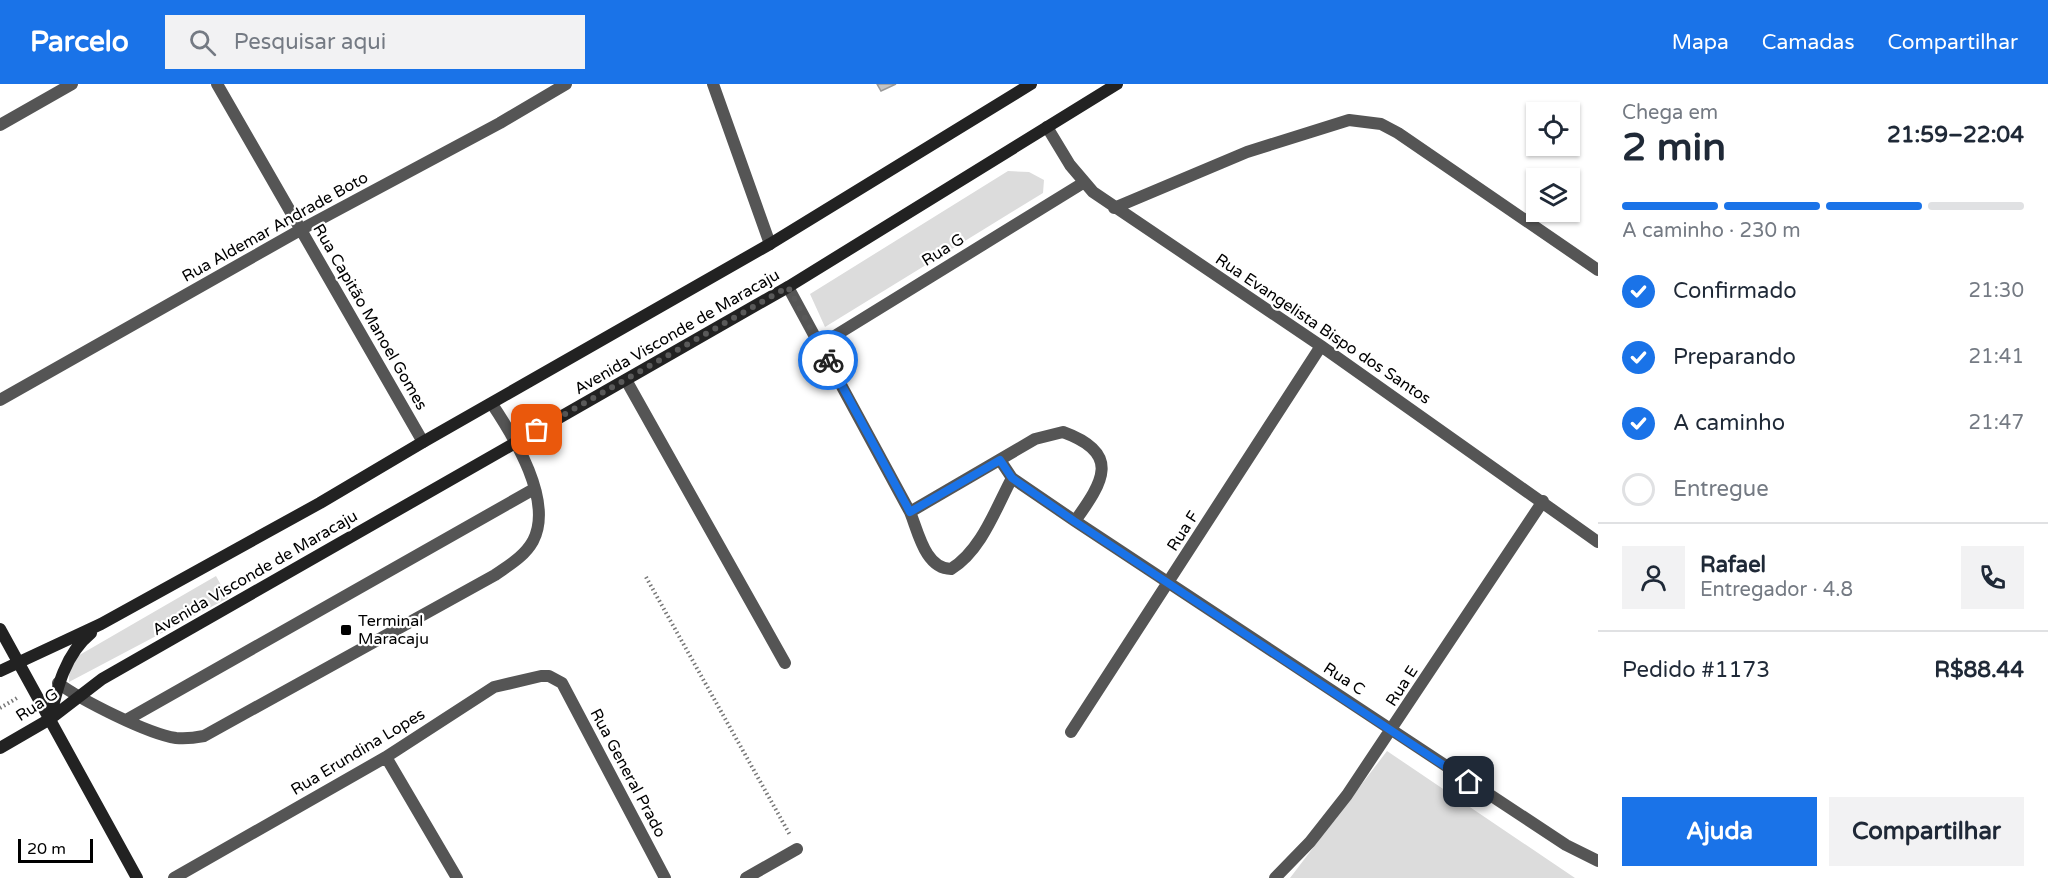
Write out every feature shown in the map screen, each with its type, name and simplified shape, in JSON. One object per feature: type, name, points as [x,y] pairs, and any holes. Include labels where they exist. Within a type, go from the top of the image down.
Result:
[{"type":"main road","name":"Avenida Visconde de Maracaju","points":[[0,671],[101,624],[321,503],[423,442],[770,244],[1031,84]]},
{"type":"main road","name":"Avenida Visconde de Maracaju","points":[[91,688],[788,287],[1117,84]]},
{"type":"main road","points":[[50,719],[58,683],[78,645],[101,624]]},
{"type":"main road","points":[[0,629],[137,878]]},
{"type":"main road","name":"Rua G","points":[[0,748],[50,719],[91,688]]},
{"type":"street","points":[[0,125],[72,84]]},
{"type":"street","name":"Rua Capitão Manoel Gomes","points":[[217,84],[423,442]]},
{"type":"street","name":"Rua Aldemar Andrade Boto","points":[[0,400],[302,229],[500,123],[566,84]]},
{"type":"street","points":[[713,84],[770,244]]},
{"type":"street","points":[[1114,208],[1247,152],[1349,120],[1366,120],[1398,133],[1598,270]]},
{"type":"street","name":"Rua Evangelista Bispo dos Santos","points":[[1047,127],[1083,183],[1114,208],[1321,346],[1598,542]]},
{"type":"street","name":"Rua G","points":[[820,345],[1083,183]]},
{"type":"street","points":[[788,287],[910,512],[932,561],[944,569],[951,570],[967,556],[1012,478]]},
{"type":"street","name":"Rua F","points":[[1071,732],[1169,584],[1321,346]]},
{"type":"street","points":[[626,380],[785,663]]},
{"type":"street","points":[[58,683],[78,698],[173,737],[204,736],[495,575],[515,562],[532,543],[537,532],[539,513],[534,489],[517,442],[492,404]]},
{"type":"street","points":[[910,512],[1049,433],[1062,432],[1088,443],[1103,459],[1103,471],[1099,485],[1074,521]]},
{"type":"street","name":"Rua C","points":[[1000,460],[1012,478],[1074,521],[1566,845],[1598,861]]},
{"type":"street","points":[[128,719],[534,489]]},
{"type":"street","name":"Rua E","points":[[1275,878],[1310,842],[1392,730],[1543,501]]},
{"type":"street","name":"Rua Erundina Lopes","points":[[174,878],[386,757],[494,687],[541,676],[549,676],[562,683]]},
{"type":"street","name":"Rua General Prado","points":[[562,683],[665,878]]},
{"type":"street","points":[[386,757],[456,878]]},
{"type":"street","points":[[746,878],[798,849]]},
{"type":"path","points":[[646,577],[798,849]]},
{"type":"shaded area","points":[[1008,171],[1029,172],[1044,180],[1043,193],[825,327],[810,294]]},
{"type":"shaded area","points":[[216,576],[228,598],[69,682],[69,672],[76,657]]},
{"type":"shaded area","points":[[1387,751],[1575,878],[1290,878]]},
{"type":"building","points":[[877,84],[896,84],[881,91]]},
{"type":"way so far","points":[[537,430],[788,287],[828,360]]},
{"type":"place","name":"Terminal Maracaju","points":[[346,630]]},
{"type":"route","points":[[828,360],[910,512],[1000,460],[1012,478],[1074,521],[1469,782]]}]
